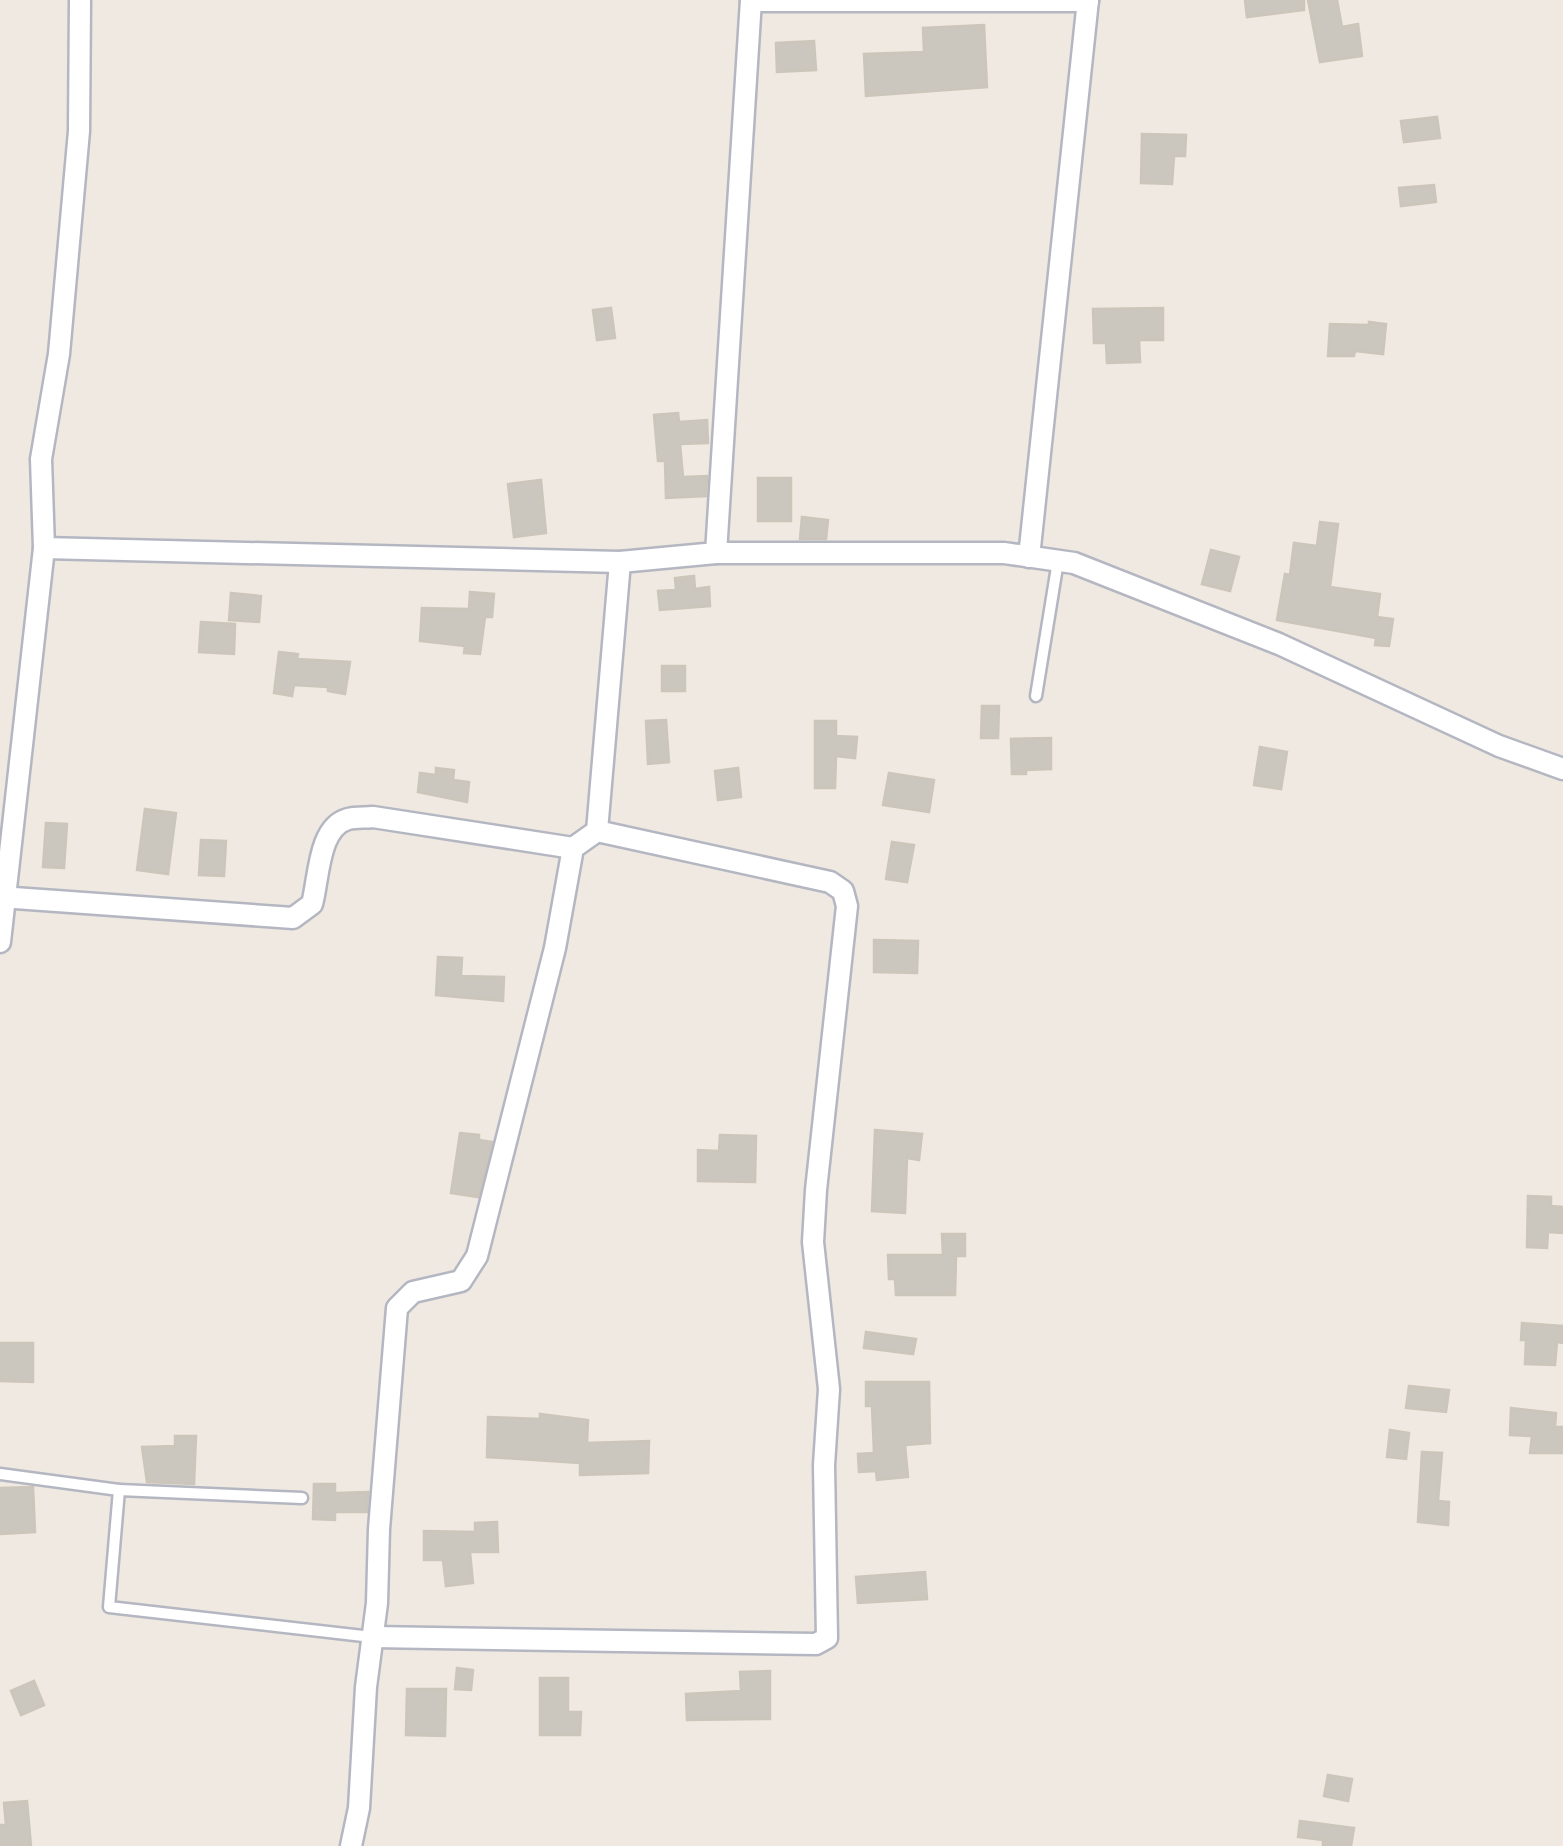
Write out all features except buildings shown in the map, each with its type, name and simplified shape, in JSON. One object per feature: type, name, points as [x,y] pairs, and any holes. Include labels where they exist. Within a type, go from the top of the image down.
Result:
[{"type":"street","points":[[0,942],[2,897],[44,548],[41,459],[59,354],[79,130],[80,0]]},
{"type":"street","points":[[716,553],[751,0],[1088,0],[1029,557]]},
{"type":"street","points":[[44,548],[620,562],[716,553],[1004,554],[1058,561],[1087,567],[1279,644],[1498,746],[1563,769]]},
{"type":"street","points":[[597,832],[620,562]]},
{"type":"street","points":[[2,897],[294,918],[312,904],[326,841],[335,826],[347,819],[372,817],[573,848],[597,832],[830,882],[844,891],[846,906],[814,1242],[829,1389],[824,1466],[827,1638],[816,1644],[373,1637]]},
{"type":"street","points":[[352,1846],[359,1808],[397,1308],[414,1292],[461,1281],[478,1256],[555,948],[573,848]]},
{"type":"lane","points":[[1036,696],[1058,561]]},
{"type":"lane","points":[[0,1474],[119,1490],[302,1498]]},
{"type":"lane","points":[[119,1490],[108,1607],[373,1637]]}]
